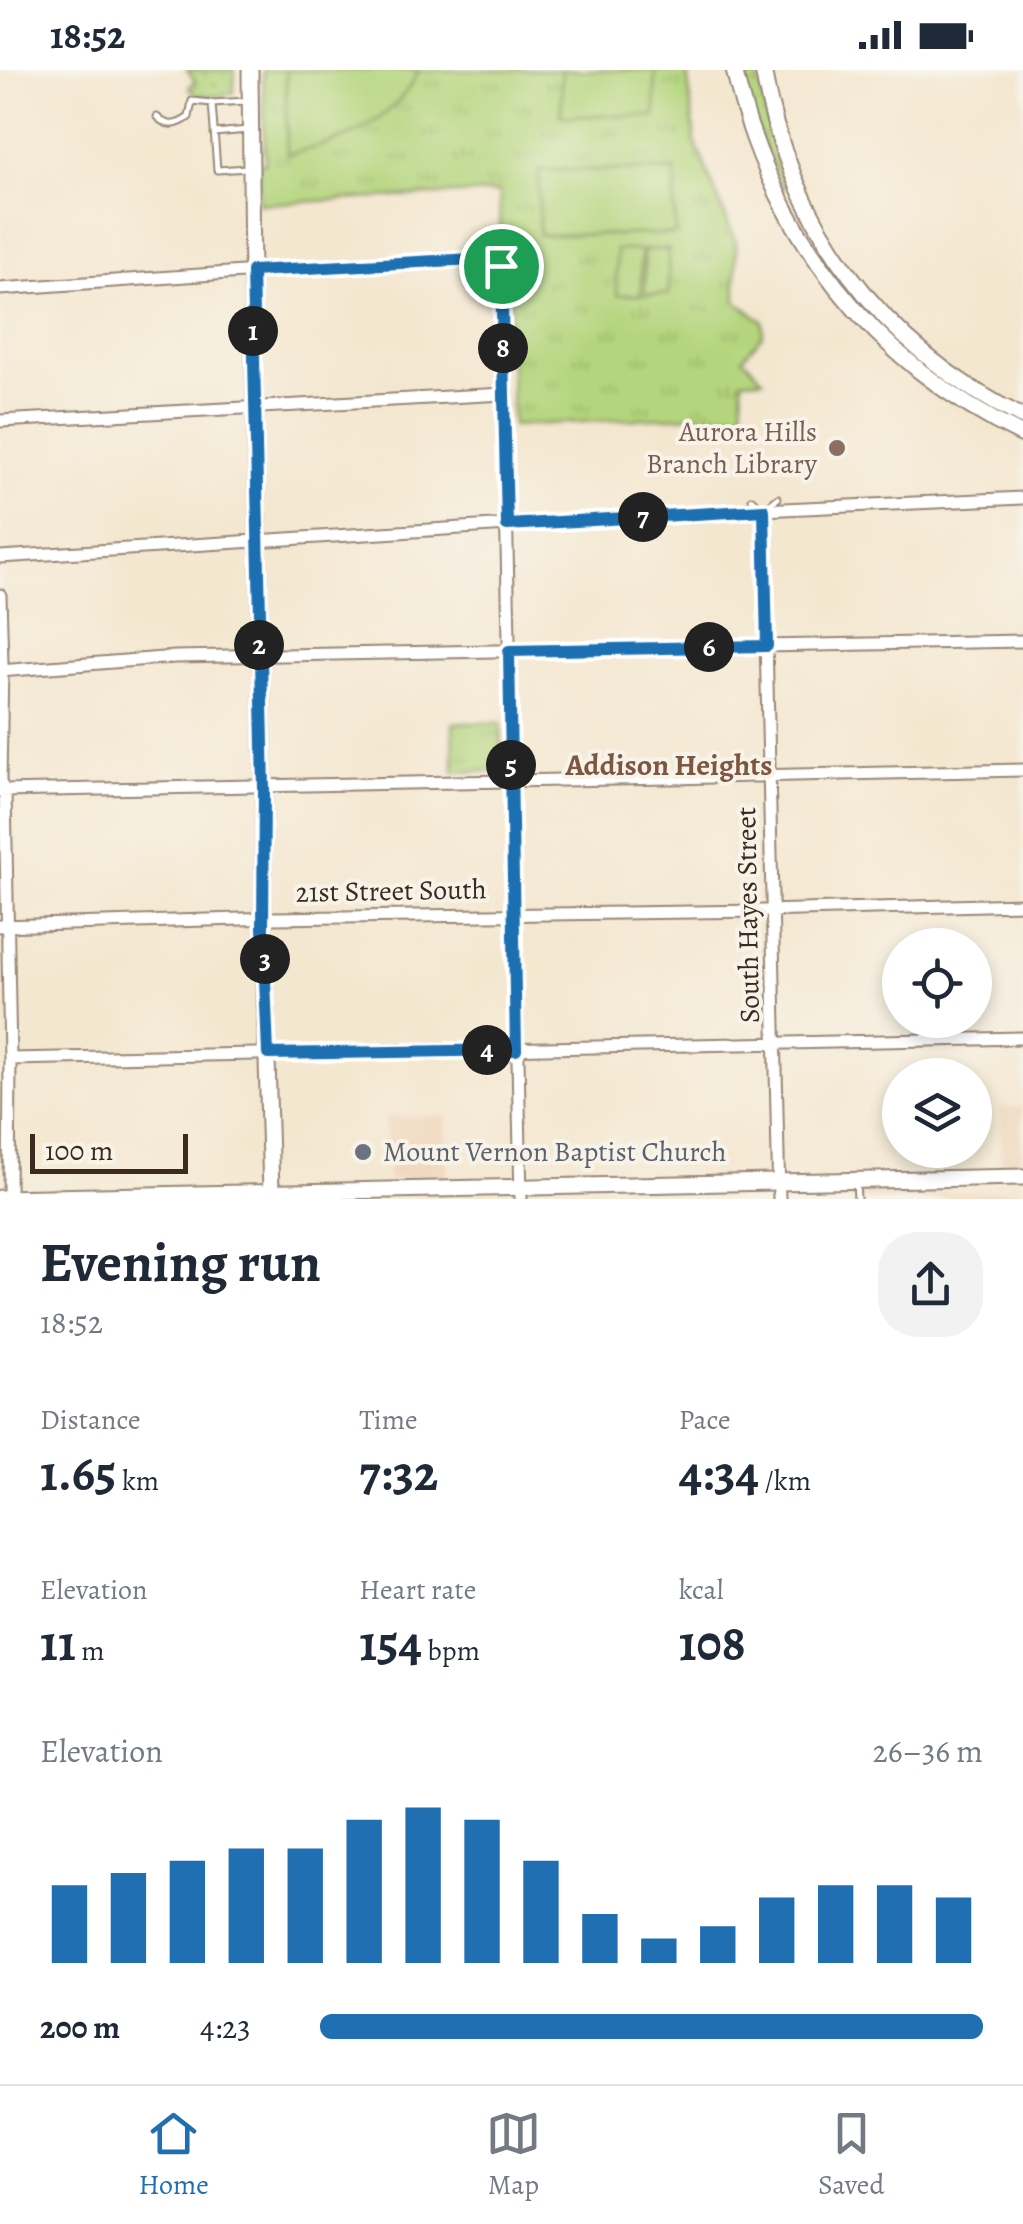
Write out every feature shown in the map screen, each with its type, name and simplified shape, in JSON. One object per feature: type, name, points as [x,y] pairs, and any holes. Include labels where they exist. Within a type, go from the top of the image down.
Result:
[{"type":"street","points":[[250,70],[264,919],[273,1131],[271,1195]]},
{"type":"street","points":[[734,70],[774,185],[808,248],[832,282],[912,366],[990,419],[1023,435]]},
{"type":"street","points":[[763,70],[785,158],[816,225],[846,271],[882,314],[943,369],[1023,417]]},
{"type":"street","points":[[0,289],[252,271],[499,260],[509,445],[513,914],[521,1193]]},
{"type":"street","points":[[0,421],[504,394]]},
{"type":"street","points":[[0,558],[507,525],[698,508],[764,510],[1023,498]]},
{"type":"street","name":"South Hayes Street","points":[[764,510],[779,1191]]},
{"type":"street","points":[[0,596],[0,783],[10,1059],[6,1198],[779,1191],[856,1182],[1023,1177]]},
{"type":"street","points":[[1,671],[176,657],[1023,640]]},
{"type":"street","points":[[2,791],[1023,770]]},
{"type":"street","name":"21st Street South","points":[[4,926],[1023,904]]},
{"type":"street","points":[[10,1059],[1023,1038]]},
{"type":"lane","points":[[157,118],[180,124],[189,118],[192,101],[250,101]]},
{"type":"lane","points":[[212,103],[217,170],[252,168]]},
{"type":"lane","points":[[214,134],[251,130]]},
{"type":"lane","points":[[752,499],[764,510],[778,498]]},
{"type":"lane","points":[[856,1182],[856,1199]]},
{"type":"shaded area","points":[[1001,1107],[1023,1107],[1023,1163],[1001,1164]]},
{"type":"shaded area","points":[[446,1116],[447,1176],[388,1180],[386,1117]]},
{"type":"shaded area","points":[[1023,1191],[1023,1199],[787,1199],[787,1196]]},
{"type":"green space","points":[[187,70],[234,70],[234,93],[198,95],[189,87],[195,81]]},
{"type":"green space","points":[[263,70],[687,70],[695,142],[736,243],[736,301],[763,321],[763,334],[743,358],[763,379],[742,380],[743,413],[512,426],[509,250],[501,250],[499,192],[259,204],[258,164],[265,163]]},
{"type":"green space","points":[[286,70],[419,70],[395,104],[364,128],[327,144],[287,154]]},
{"type":"green space","points":[[562,70],[655,70],[655,116],[561,116]]},
{"type":"green space","points":[[741,70],[757,70],[767,120],[788,182],[785,188],[758,132]]},
{"type":"green space","points":[[539,170],[675,170],[675,234],[539,235]]},
{"type":"green space","points":[[668,249],[669,294],[645,295],[644,250]]},
{"type":"green space","points":[[616,250],[641,250],[641,295],[617,295]]},
{"type":"green space","points":[[453,723],[501,723],[502,771],[454,772]]},
{"type":"place","name":"Aurora Hills Branch Library","points":[[837,448]]},
{"type":"place","name":"Mount Vernon Baptist Church","points":[[363,1152]]},
{"type":"district","name":"Addison Heights","points":[[669,765]]},
{"type":"route","points":[[492,258],[499,260],[501,266],[507,525],[764,510],[767,646],[509,651],[516,1050],[268,1054],[252,271],[492,258]]}]
